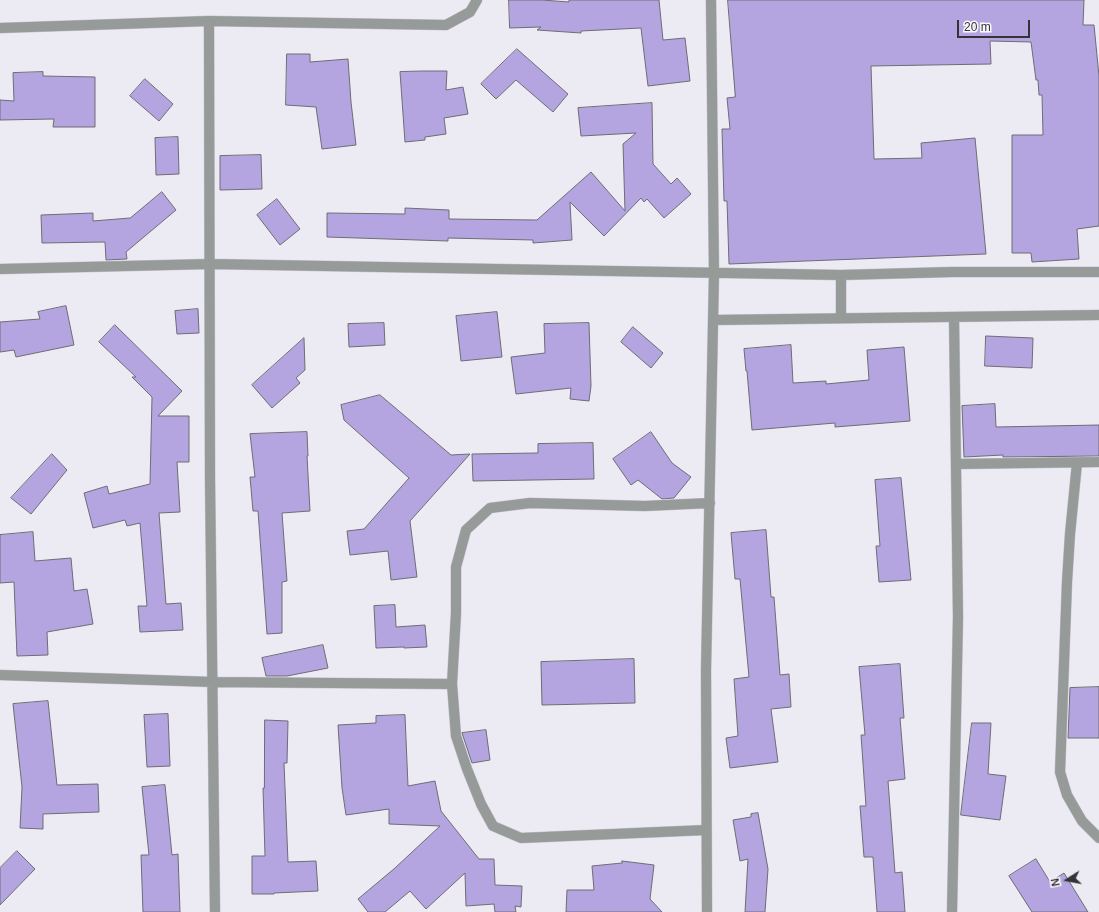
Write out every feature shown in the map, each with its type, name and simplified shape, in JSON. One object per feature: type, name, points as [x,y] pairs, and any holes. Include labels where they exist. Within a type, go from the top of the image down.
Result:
[{"type":"street","points":[[0,28],[209,21],[446,25],[470,12],[477,0]]},
{"type":"street","points":[[707,912],[706,670],[714,273],[711,0]]},
{"type":"street","points":[[209,21],[210,478],[215,912]]},
{"type":"street","points":[[0,269],[210,264],[841,275],[952,272],[1099,272]]},
{"type":"street","points":[[841,275],[841,318]]},
{"type":"street","points":[[713,320],[1099,315]]},
{"type":"street","points":[[952,912],[958,617],[954,316]]},
{"type":"street","points":[[956,464],[1099,462]]},
{"type":"street","points":[[1077,463],[1066,582],[1060,772],[1067,795],[1082,821],[1099,838]]},
{"type":"street","points":[[706,830],[521,838],[493,826],[478,797],[456,736],[452,684],[456,612],[456,567],[466,530],[490,508],[530,503],[645,506],[710,503]]},
{"type":"street","points":[[0,675],[213,682],[452,684]]},
{"type":"building","points":[[509,0],[569,2],[569,0],[659,0],[663,40],[685,38],[690,81],[648,86],[641,28],[581,31],[581,33],[537,30],[541,27],[510,28]]},
{"type":"building","points":[[728,0],[1084,0],[1083,25],[1094,25],[1099,76],[1099,226],[1077,229],[1079,259],[1032,262],[1031,253],[1012,253],[1012,135],[1043,135],[1042,95],[1039,95],[1038,80],[1036,80],[1031,42],[990,41],[991,64],[871,66],[874,159],[922,158],[921,143],[975,138],[986,254],[729,264],[727,201],[724,201],[722,129],[730,129],[727,98],[735,97]]},
{"type":"building","points":[[517,49],[568,94],[553,112],[516,80],[496,99],[481,84]]},
{"type":"building","points":[[287,54],[310,54],[310,62],[348,59],[356,145],[322,149],[316,107],[286,105]]},
{"type":"building","points":[[447,71],[446,90],[463,87],[468,114],[444,118],[446,134],[425,137],[425,140],[405,142],[400,72]]},
{"type":"building","points":[[43,72],[43,76],[95,77],[95,127],[53,127],[54,119],[0,120],[0,100],[14,101],[13,73]]},
{"type":"building","points":[[145,79],[173,104],[159,121],[130,96]]},
{"type":"building","points":[[652,103],[653,164],[671,184],[677,178],[691,194],[664,218],[647,199],[644,202],[641,198],[604,236],[570,202],[572,240],[533,243],[533,240],[448,238],[448,241],[327,237],[327,213],[405,214],[405,208],[449,210],[449,219],[537,220],[591,172],[625,211],[623,144],[636,133],[581,136],[578,108]]},
{"type":"building","points":[[178,137],[179,174],[156,175],[155,138]]},
{"type":"building","points":[[261,155],[262,189],[220,190],[220,156]]},
{"type":"building","points":[[162,192],[176,210],[126,252],[127,259],[106,260],[105,242],[42,243],[41,215],[93,213],[93,221],[130,218]]},
{"type":"building","points":[[277,199],[300,229],[280,245],[257,215]]},
{"type":"building","points":[[66,306],[74,345],[16,357],[14,350],[0,352],[0,322],[40,319],[38,312]]},
{"type":"building","points":[[198,309],[199,333],[177,334],[175,311]]},
{"type":"building","points":[[497,312],[502,357],[461,361],[456,316]]},
{"type":"building","points":[[384,323],[385,345],[349,347],[348,324]]},
{"type":"building","points":[[589,323],[591,386],[589,401],[570,399],[571,388],[516,394],[511,357],[545,353],[544,324]]},
{"type":"building","points":[[115,325],[182,391],[158,416],[189,416],[189,462],[177,462],[180,512],[159,513],[166,604],[181,603],[183,630],[140,632],[138,606],[147,606],[140,523],[127,526],[125,520],[93,528],[84,493],[107,486],[109,494],[150,484],[152,397],[132,377],[136,377],[99,342]]},
{"type":"building","points":[[633,327],[663,353],[651,368],[621,342]]},
{"type":"building","points":[[986,336],[1033,338],[1032,368],[985,366]]},
{"type":"building","points":[[304,338],[305,370],[296,378],[300,383],[272,408],[252,385]]},
{"type":"building","points":[[791,345],[793,383],[826,381],[826,384],[869,380],[867,350],[904,347],[910,421],[835,427],[835,423],[752,430],[744,349]]},
{"type":"building","points":[[380,395],[451,455],[470,454],[410,521],[417,577],[391,580],[388,551],[350,555],[347,531],[364,529],[409,478],[344,420],[341,405]]},
{"type":"building","points":[[995,404],[996,427],[1099,425],[1099,456],[1003,457],[1003,455],[964,457],[962,406]]},
{"type":"building","points":[[307,432],[310,511],[282,513],[287,581],[282,582],[282,633],[267,634],[258,511],[253,511],[250,477],[255,477],[250,434]]},
{"type":"building","points":[[651,432],[672,463],[691,477],[674,498],[662,499],[638,480],[631,485],[613,459]]},
{"type":"building","points":[[593,443],[594,479],[473,481],[472,454],[538,453],[538,444]]},
{"type":"building","points":[[52,454],[67,470],[31,514],[11,498]]},
{"type":"building","points":[[901,478],[911,580],[879,582],[876,546],[880,546],[875,480]]},
{"type":"building","points":[[766,530],[771,597],[774,597],[780,675],[789,674],[791,707],[771,709],[778,762],[730,768],[726,738],[738,736],[734,679],[749,677],[740,579],[735,579],[731,533]]},
{"type":"building","points":[[33,532],[35,561],[71,558],[74,591],[87,589],[93,624],[47,632],[48,655],[17,656],[14,582],[0,583],[0,535]]},
{"type":"building","points":[[395,605],[396,627],[425,625],[427,647],[376,648],[374,606]]},
{"type":"building","points":[[323,645],[328,668],[287,676],[266,676],[262,658]]},
{"type":"building","points":[[634,659],[635,703],[542,705],[541,662]]},
{"type":"building","points":[[900,664],[904,718],[900,718],[905,779],[888,781],[895,873],[902,872],[905,912],[877,912],[873,857],[864,857],[860,806],[866,806],[861,735],[865,735],[859,667]]},
{"type":"building","points":[[1099,687],[1099,738],[1068,738],[1070,688]]},
{"type":"building","points":[[48,701],[57,785],[98,784],[99,812],[43,814],[43,829],[20,828],[22,787],[13,704]]},
{"type":"building","points":[[168,714],[170,766],[147,767],[144,715]]},
{"type":"building","points":[[405,715],[408,786],[435,781],[441,811],[479,859],[494,859],[495,885],[522,886],[521,907],[515,906],[516,912],[495,912],[494,904],[466,906],[465,873],[426,909],[410,891],[385,912],[368,912],[358,899],[395,868],[440,826],[389,824],[389,809],[346,815],[342,788],[338,725],[376,723],[376,716]]},
{"type":"building","points":[[265,720],[288,721],[287,763],[284,763],[288,862],[316,861],[318,891],[252,894],[252,856],[265,856],[263,788]]},
{"type":"building","points":[[972,723],[991,723],[988,774],[1006,776],[1000,820],[961,815]]},
{"type":"building","points":[[486,730],[490,760],[472,763],[462,733]]},
{"type":"building","points":[[165,785],[172,855],[178,854],[180,912],[143,912],[141,855],[149,855],[142,787]]},
{"type":"building","points":[[758,813],[768,869],[765,912],[745,912],[748,859],[740,861],[733,820],[751,817],[751,814]]},
{"type":"building","points":[[17,851],[35,869],[0,905],[0,868]]},
{"type":"building","points":[[1036,859],[1050,882],[1064,873],[1088,912],[1032,912],[1009,876]]},
{"type":"building","points":[[622,861],[654,865],[650,899],[662,912],[566,912],[567,890],[594,890],[592,866],[622,863]]}]
